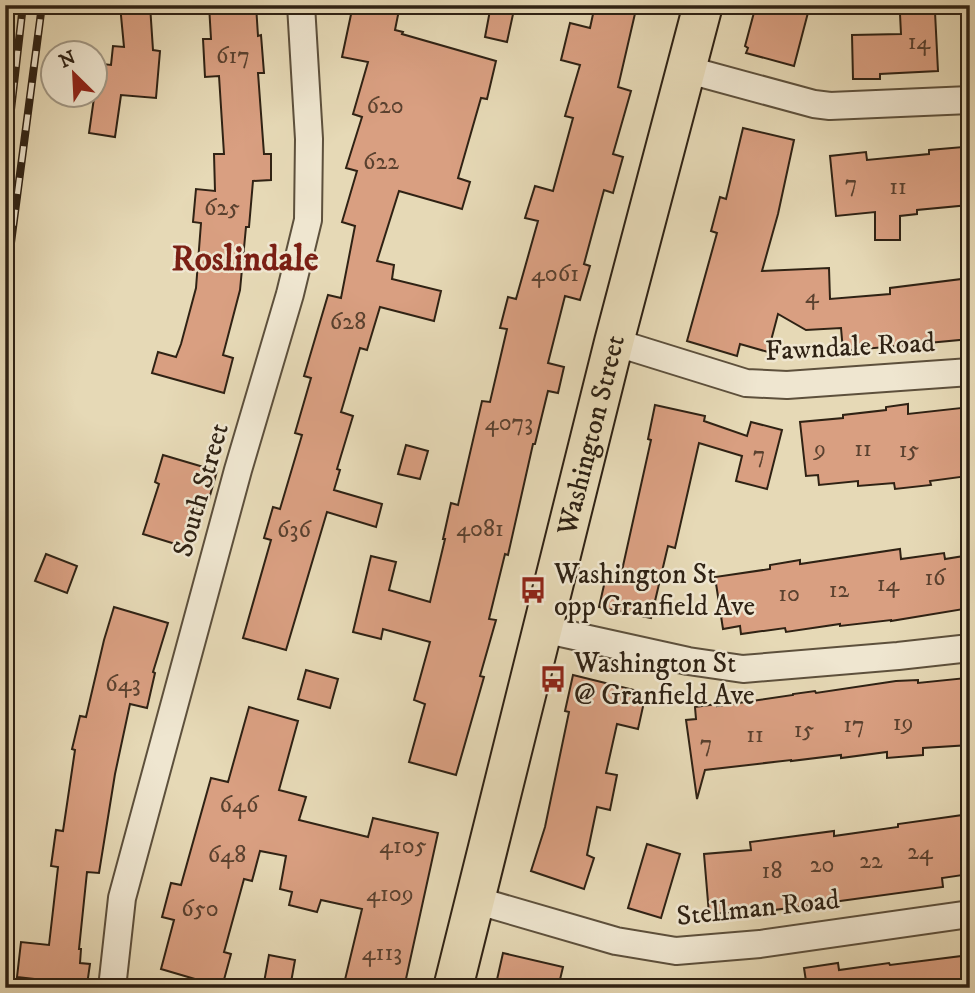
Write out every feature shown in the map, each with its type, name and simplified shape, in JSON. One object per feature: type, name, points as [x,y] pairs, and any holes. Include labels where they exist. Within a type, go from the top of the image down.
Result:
[{"type":"main road","name":"Washington Street","points":[[453,988],[614,342],[702,5]]},
{"type":"street","name":"South Street","points":[[112,988],[122,898],[238,470],[290,294],[308,220],[310,139],[302,5]]},
{"type":"street","points":[[685,68],[814,104],[830,106],[970,100]]},
{"type":"street","name":"Fawndale Road","points":[[614,342],[746,383],[787,385],[970,372]]},
{"type":"street","points":[[543,629],[688,661],[743,669],[970,648]]},
{"type":"street","name":"Stellman Road","points":[[475,901],[617,941],[676,951],[760,944],[970,914]]},
{"type":"building","points":[[120,5],[150,5],[153,50],[160,51],[156,98],[121,95],[115,137],[89,133],[93,108],[108,108],[108,65],[111,65],[113,46],[124,47]]},
{"type":"building","points":[[209,5],[256,5],[264,73],[258,73],[264,154],[271,154],[271,180],[253,181],[240,290],[223,355],[233,358],[224,393],[152,373],[158,352],[176,357],[181,344],[196,288],[201,223],[193,222],[196,189],[215,191],[214,154],[224,154],[219,76],[205,77],[203,39],[211,39]]},
{"type":"building","points":[[353,5],[400,5],[395,30],[496,61],[487,99],[481,98],[458,178],[470,182],[462,209],[399,191],[377,261],[394,265],[392,279],[441,291],[434,321],[380,307],[367,350],[360,348],[341,412],[353,416],[337,469],[340,470],[334,490],[382,504],[376,527],[327,512],[286,650],[243,638],[271,540],[264,538],[273,507],[280,509],[302,435],[295,433],[311,378],[304,376],[328,295],[341,298],[355,226],[342,222],[357,171],[346,168],[362,117],[353,114],[368,62],[342,57]]},
{"type":"building","points":[[491,5],[515,5],[507,42],[485,37]]},
{"type":"building","points":[[595,5],[637,5],[618,87],[631,91],[613,154],[623,157],[613,193],[604,190],[584,264],[590,266],[580,300],[565,296],[548,363],[564,367],[558,393],[548,391],[533,444],[508,555],[505,554],[489,619],[496,620],[480,676],[484,677],[456,775],[409,762],[425,704],[414,700],[430,642],[383,629],[381,639],[353,632],[371,556],[396,562],[389,590],[430,602],[451,503],[458,505],[482,401],[490,402],[507,329],[500,328],[508,297],[516,299],[538,221],[525,218],[535,186],[553,191],[573,118],[565,116],[580,65],[561,60],[570,23],[590,28]]},
{"type":"building","points":[[756,5],[810,5],[794,66],[746,53],[748,48],[745,46]]},
{"type":"building","points":[[935,12],[938,71],[880,74],[880,79],[853,79],[852,35],[901,34],[900,14]]},
{"type":"building","points":[[743,128],[794,140],[762,271],[829,268],[830,299],[890,294],[890,288],[970,278],[970,339],[843,351],[841,328],[806,330],[778,314],[768,352],[740,344],[737,356],[687,341],[717,233],[711,231],[720,197],[726,199]]},
{"type":"building","points":[[963,147],[969,205],[917,210],[917,214],[900,216],[900,240],[875,240],[875,212],[836,216],[830,156],[866,152],[867,160],[929,154],[929,150]]},
{"type":"building","points":[[908,404],[908,414],[970,407],[968,476],[930,481],[931,485],[895,489],[894,483],[858,486],[858,481],[819,485],[818,475],[806,476],[800,422],[843,418],[843,415],[886,410],[886,407]]},
{"type":"building","points":[[655,405],[705,416],[704,421],[747,436],[751,422],[782,430],[767,489],[736,481],[742,456],[699,443],[675,548],[668,546],[651,618],[599,607],[607,572],[621,575],[651,440],[648,439]]},
{"type":"building","points":[[406,445],[428,451],[420,479],[398,474]]},
{"type":"building","points":[[163,455],[217,471],[209,499],[200,496],[185,547],[143,534],[159,484],[155,482]]},
{"type":"building","points":[[900,549],[901,559],[944,553],[945,559],[970,555],[970,608],[891,621],[840,624],[786,632],[785,628],[741,634],[740,626],[723,629],[715,577],[770,569],[770,565],[800,560],[800,564]]},
{"type":"building","points":[[46,554],[77,566],[67,593],[35,581]]},
{"type":"building","points":[[114,607],[168,623],[153,672],[155,673],[147,708],[130,704],[115,774],[99,873],[87,872],[79,949],[80,963],[90,964],[87,985],[17,977],[21,942],[49,945],[58,867],[51,866],[56,830],[63,831],[75,750],[72,749],[80,716],[86,717]]},
{"type":"building","points":[[306,670],[338,679],[330,708],[298,699]]},
{"type":"building","points":[[573,675],[646,693],[638,729],[617,724],[606,773],[617,775],[610,810],[597,807],[587,855],[594,858],[584,889],[531,871],[545,827],[569,712],[565,711]]},
{"type":"building","points":[[966,678],[970,745],[923,748],[923,755],[887,758],[887,752],[841,758],[841,755],[705,770],[697,799],[686,720],[696,719],[695,707],[896,681],[918,680],[918,683]]},
{"type":"building","points":[[249,707],[298,721],[279,790],[306,797],[299,820],[368,837],[373,818],[438,833],[404,988],[343,988],[362,909],[321,900],[317,912],[289,905],[292,892],[280,889],[286,856],[260,851],[252,881],[244,879],[224,952],[231,954],[222,987],[161,969],[174,920],[162,917],[171,883],[181,885],[211,778],[228,782]]},
{"type":"building","points":[[970,814],[970,874],[942,878],[943,887],[774,910],[709,914],[704,854],[751,850],[750,842],[834,831],[834,836]]},
{"type":"building","points":[[647,844],[680,854],[661,918],[628,908]]},
{"type":"building","points":[[503,953],[563,967],[558,988],[511,988],[496,984]]},
{"type":"building","points":[[269,955],[295,960],[290,988],[263,988]]},
{"type":"building","points":[[970,955],[970,988],[807,988],[804,968],[838,963],[839,970]]},
{"type":"railway","points":[[5,162],[23,5]]},
{"type":"railway","points":[[5,289],[42,5]]},
{"type":"place","name":"Washington St opp Granfield Ave","points":[[533,590]]},
{"type":"place","name":"Washington St @ Granfield Ave","points":[[553,679]]},
{"type":"district","name":"Roslindale","points":[[245,260]]}]
